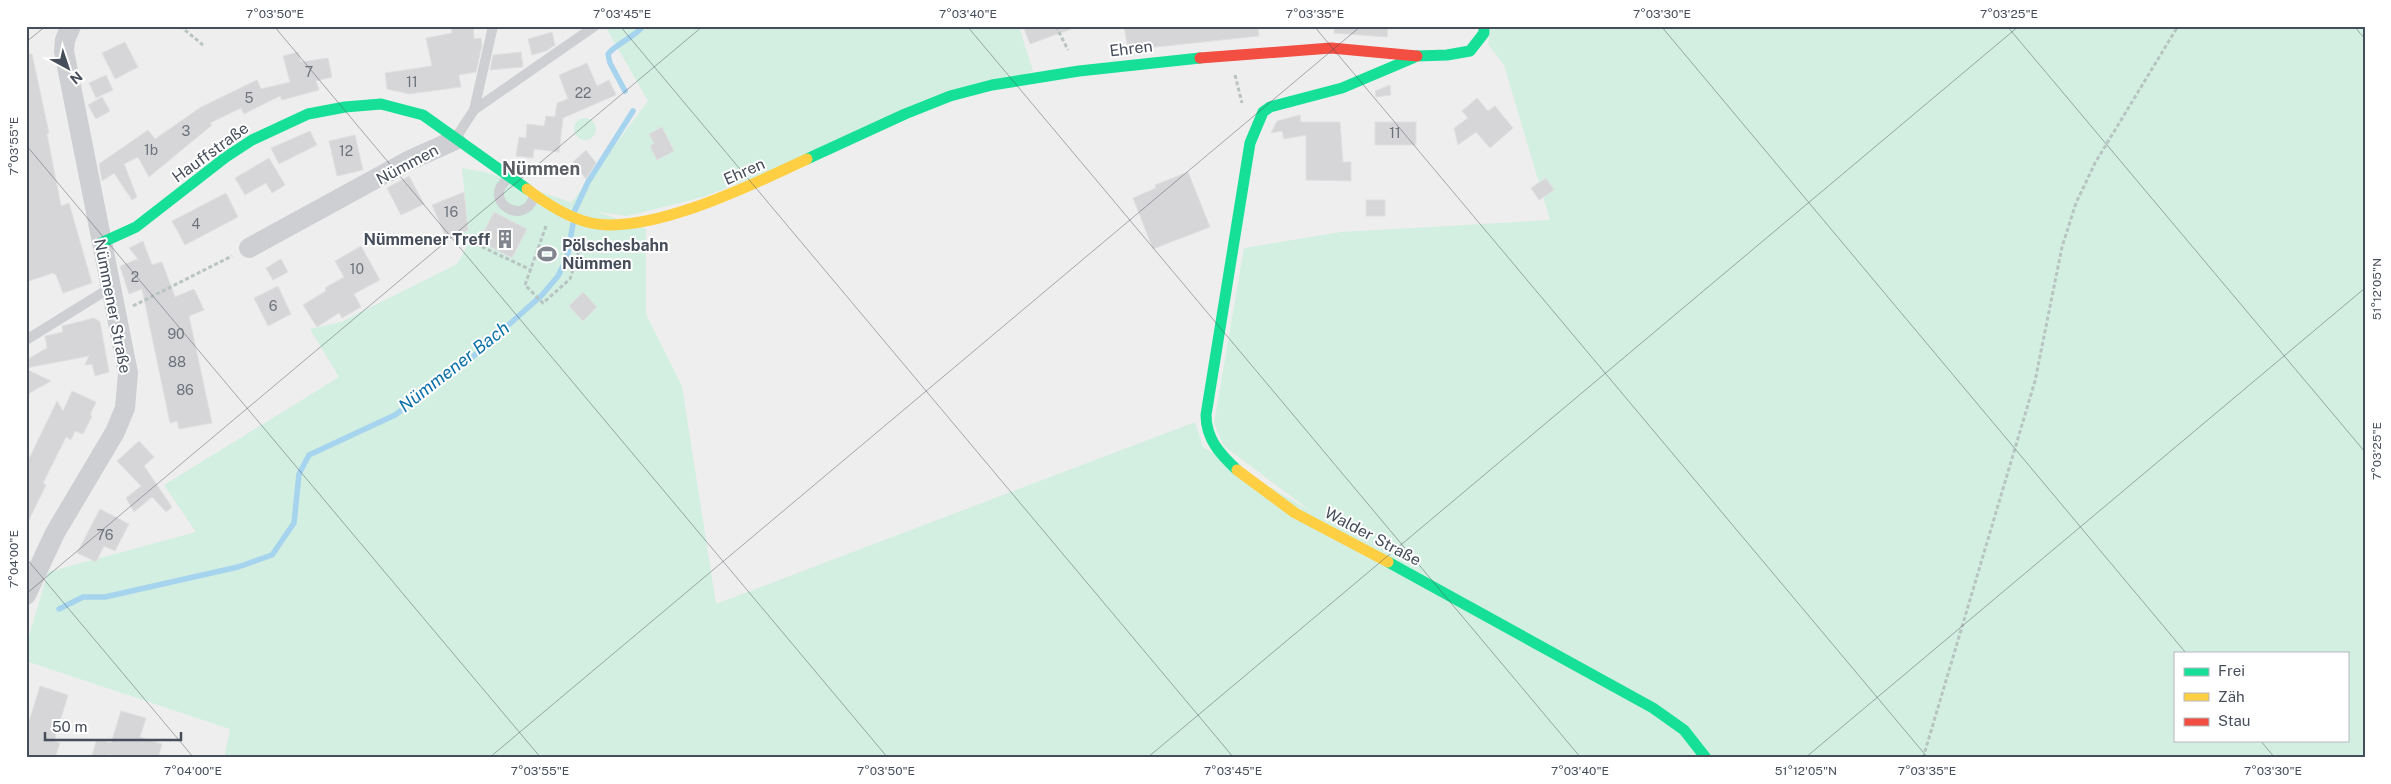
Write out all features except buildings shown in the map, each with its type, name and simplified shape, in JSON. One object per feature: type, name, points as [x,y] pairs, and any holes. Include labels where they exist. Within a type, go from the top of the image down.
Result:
[{"type":"street","name":"Nümmener Straße","points":[[26,595],[55,533],[81,486],[99,460],[125,408],[128,373],[64,51],[68,30],[71,26]]},
{"type":"street","points":[[1254,131],[1263,112],[1270,106],[1342,88],[1416,56],[1470,51],[1478,42],[1484,26]]},
{"type":"street","name":"Ehren","points":[[585,222],[621,224],[638,222],[719,200],[905,114],[950,96],[992,85],[1079,71],[1229,55],[1331,48],[1416,56]]},
{"type":"street","name":"Hauffstraße","points":[[101,243],[136,227],[226,157],[252,140],[308,114],[346,107],[381,104],[398,106],[423,115],[455,140]]},
{"type":"street","name":"Walder Straße","points":[[1254,131],[1206,415],[1206,427],[1215,447],[1272,497],[1295,513],[1458,599],[1655,710],[1689,734],[1706,758]]},
{"type":"street","name":"Nümmen","points":[[249,248],[408,161],[455,140],[534,195],[585,222]]},
{"type":"lane","points":[[455,140],[474,110],[493,26]]},
{"type":"lane","points":[[474,110],[595,26]]},
{"type":"lane","points":[[509,178],[501,187],[499,193],[500,199],[507,208],[513,211],[524,209],[530,206],[534,195]]},
{"type":"lane","points":[[26,340],[110,288]]},
{"type":"path","points":[[180,26],[204,45]]},
{"type":"path","points":[[1923,758],[2035,381],[2062,247],[2076,203],[2095,163],[2178,26]]},
{"type":"path","points":[[1229,55],[1243,104],[1254,131]]},
{"type":"path","points":[[553,206],[525,285],[543,303],[570,279],[585,222]]},
{"type":"path","points":[[476,244],[531,270]]},
{"type":"path","points":[[116,314],[249,248]]},
{"type":"green space","points":[[605,26],[1019,26],[1033,71],[703,197],[627,216],[585,210],[571,203],[648,101]]},
{"type":"green space","points":[[1491,26],[2365,26],[2365,758],[1716,758],[1320,518],[1224,446],[1214,423],[1244,248],[1341,232],[1550,220],[1504,65],[1488,44]]},
{"type":"green space","points":[[585,118],[593,121],[596,129],[593,137],[585,140],[577,137],[574,129],[577,121]]},
{"type":"green space","points":[[462,168],[485,172],[646,229],[646,314],[682,386],[716,604],[1195,422],[1203,447],[1676,729],[1700,758],[224,758],[230,729],[26,661],[26,646],[48,572],[196,532],[164,485],[339,377],[310,329],[341,322],[457,264],[467,246],[460,221],[467,218]]},
{"type":"waterway","name":"Nümmener Bach","points":[[625,91],[610,63],[608,54],[643,26]]},
{"type":"waterway","name":"Nümmener Bach","points":[[575,210],[588,182],[633,111]]},
{"type":"waterway","name":"Nümmener Bach","points":[[59,609],[83,597],[105,597],[238,567],[272,555],[294,523],[299,474],[309,455],[395,415],[468,361],[542,295],[558,276],[567,258],[573,224]]},
{"type":"traffic: fast","points":[[1417,56],[1447,55],[1470,51],[1484,33],[1484,26]]},
{"type":"traffic: fast","points":[[807,159],[905,114],[950,96],[992,85],[1079,71],[1200,58]]},
{"type":"traffic: fast","points":[[1237,470],[1211,439],[1206,415],[1250,143],[1263,112],[1270,107],[1342,88],[1413,58]]},
{"type":"traffic: fast","points":[[101,243],[136,227],[226,157],[252,140],[308,114],[345,107],[381,104],[423,115],[527,189]]},
{"type":"traffic: fast","points":[[1388,562],[1653,708],[1684,730],[1706,758]]},
{"type":"traffic: slow","points":[[527,189],[540,199],[571,216],[587,222],[611,225],[668,216],[699,206],[758,182],[807,159]]},
{"type":"traffic: slow","points":[[1237,470],[1295,513],[1388,562]]},
{"type":"traffic: jam","points":[[1200,58],[1331,48],[1417,56]]},
{"type":"place","name":"Nümmener Treff","points":[[505,239]]},
{"type":"place","name":"Pölschesbahn Nümmen","points":[[547,254]]},
{"type":"district","name":"Nümmen","points":[[541,169]]}]
